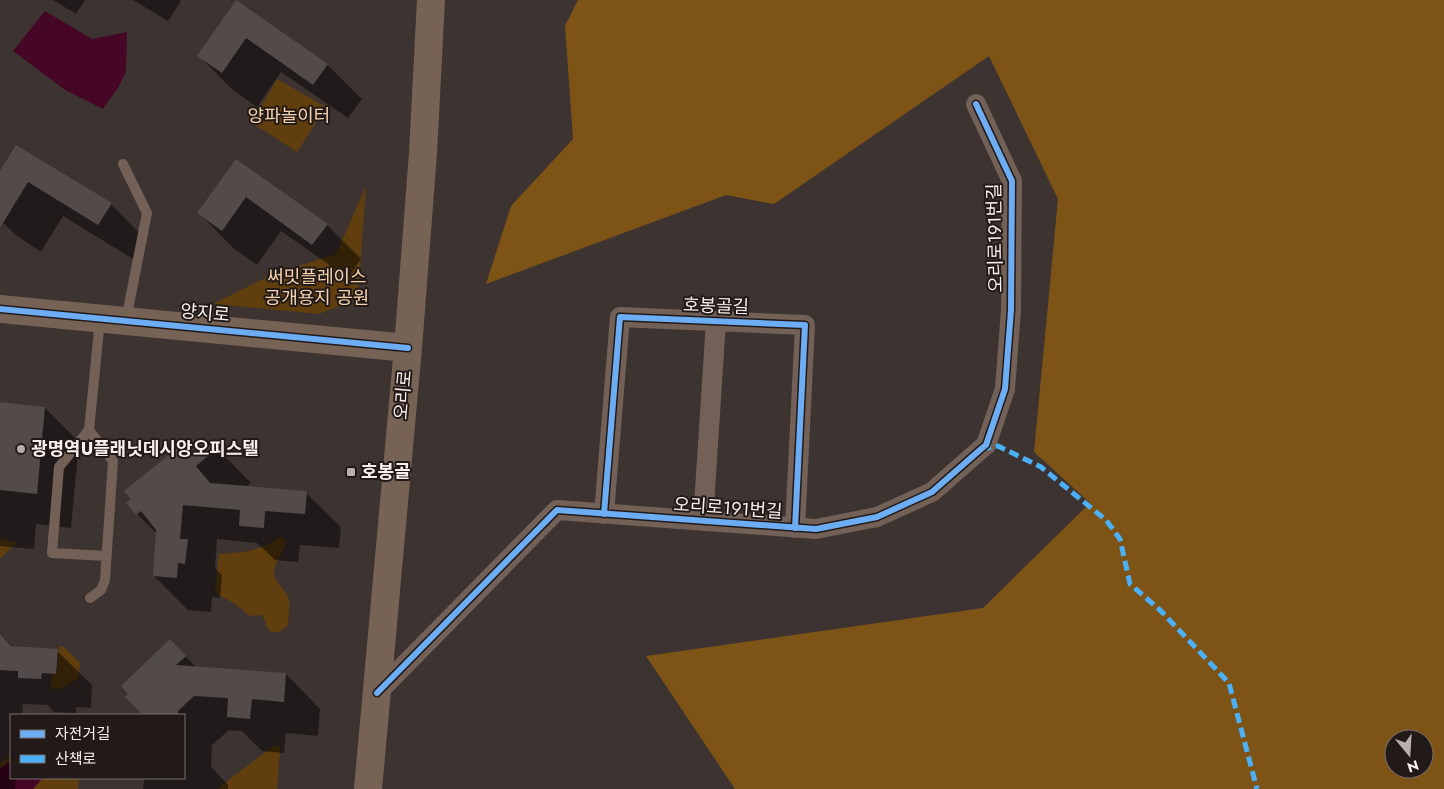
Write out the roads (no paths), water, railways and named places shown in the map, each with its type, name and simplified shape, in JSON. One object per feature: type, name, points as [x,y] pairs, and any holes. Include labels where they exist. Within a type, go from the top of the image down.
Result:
[{"type":"main road","name":"오리로","points":[[368,789],[408,348],[423,154],[431,0]]},
{"type":"main road","name":"양지로","points":[[0,309],[408,348]]},
{"type":"street","name":"오리로191번길","points":[[377,693],[557,510],[816,529],[877,517],[932,492],[986,444],[1005,389],[1011,310],[1012,181],[976,104]]},
{"type":"street","name":"호봉골길","points":[[604,514],[620,317],[805,325],[795,528]]},
{"type":"street","points":[[703,521],[716,321]]},
{"type":"lane","points":[[106,556],[52,553],[59,467],[90,430],[113,320],[147,213],[123,164]]},
{"type":"lane","points":[[90,430],[112,461],[105,580],[101,590],[90,598]]},
{"type":"place","name":"광명역U플래닛데시앙오피스텔","points":[[21,449]]},
{"type":"place","name":"호봉골","points":[[351,472]]},
{"type":"park label","name":"양파놀이터","points":[[289,116]]},
{"type":"park label","name":"써밋플레이스 공개용지 공원","points":[[317,287]]}]
